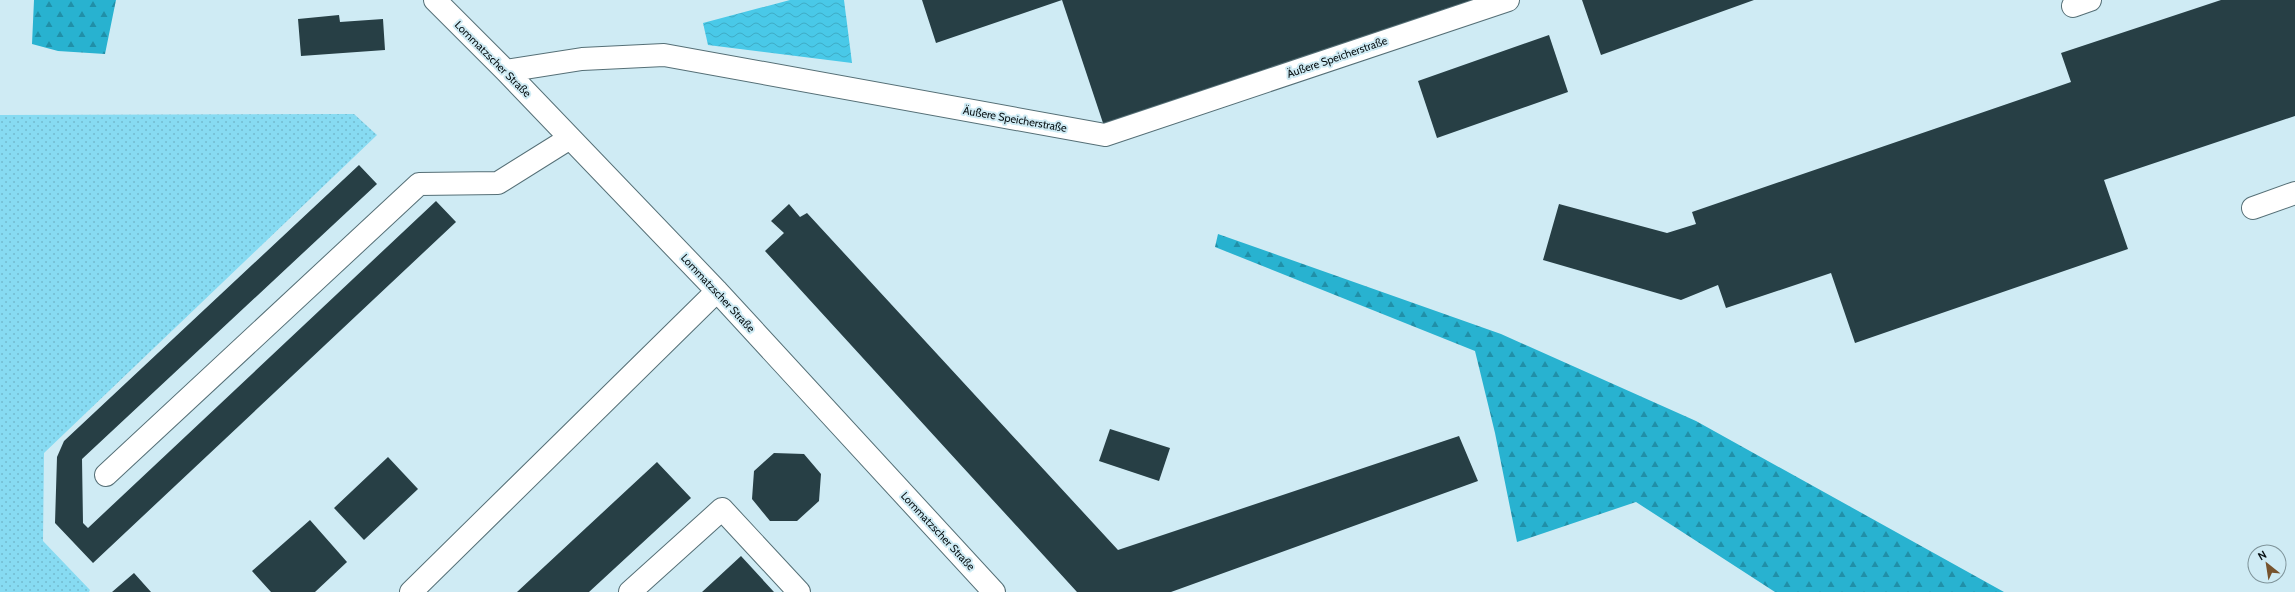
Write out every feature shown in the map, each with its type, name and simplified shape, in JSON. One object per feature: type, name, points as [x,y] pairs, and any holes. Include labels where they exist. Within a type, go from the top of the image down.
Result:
[{"type":"street","name":"Lommatzscher Straße","points":[[434,0],[506,71],[717,291],[993,592]]},
{"type":"street","name":"Äußere Speicherstraße","points":[[506,71],[582,59],[664,55],[1105,135],[1508,0]]},
{"type":"street","points":[[106,474],[419,184],[498,184],[570,138]]},
{"type":"street","points":[[2253,208],[2295,193]]},
{"type":"street","points":[[411,592],[717,291]]},
{"type":"street","points":[[630,592],[722,509],[799,592]]},
{"type":"shaded area","points":[[354,114],[377,135],[44,453],[43,541],[90,590],[89,592],[0,592],[0,115]]},
{"type":"green space","points":[[34,0],[116,0],[105,54],[58,51],[32,44]]},
{"type":"green space","points":[[1218,234],[1501,334],[1696,421],[2004,592],[1775,592],[1636,502],[1517,542],[1495,433],[1475,351],[1215,247]]},
{"type":"water","points":[[790,0],[844,0],[852,63],[708,45],[703,23]]},
{"type":"building","points":[[922,0],[1062,0],[936,43]]},
{"type":"building","points":[[1062,0],[1474,0],[1104,126]]},
{"type":"building","points":[[1582,0],[1754,0],[1601,55]]},
{"type":"building","points":[[2221,0],[2295,0],[2295,116],[2104,180],[2128,249],[1855,343],[1831,273],[1726,308],[1718,285],[1681,300],[1543,260],[1559,204],[1667,233],[1696,224],[1692,212],[2071,82],[2061,53]]},
{"type":"building","points":[[339,15],[340,22],[383,19],[385,50],[301,56],[298,19]]},
{"type":"building","points":[[1549,35],[1568,92],[1437,138],[1418,81]]},
{"type":"building","points":[[359,165],[377,184],[82,459],[83,523],[88,528],[436,201],[456,222],[93,563],[55,523],[57,457],[64,441]]},
{"type":"building","points":[[789,204],[800,217],[807,213],[1118,550],[1459,436],[1478,481],[1171,592],[1077,592],[765,251],[784,233],[771,221]]},
{"type":"building","points":[[1110,429],[1170,448],[1159,481],[1099,461]]},
{"type":"building","points":[[774,453],[804,454],[821,474],[819,501],[797,521],[770,521],[752,499],[754,471]]},
{"type":"building","points":[[388,457],[418,489],[364,540],[334,508]]},
{"type":"building","points":[[657,462],[691,498],[589,592],[517,592]]},
{"type":"building","points":[[310,520],[347,562],[315,592],[271,592],[252,571]]},
{"type":"building","points":[[741,556],[774,592],[702,592]]},
{"type":"building","points":[[134,573],[151,592],[112,592]]}]
